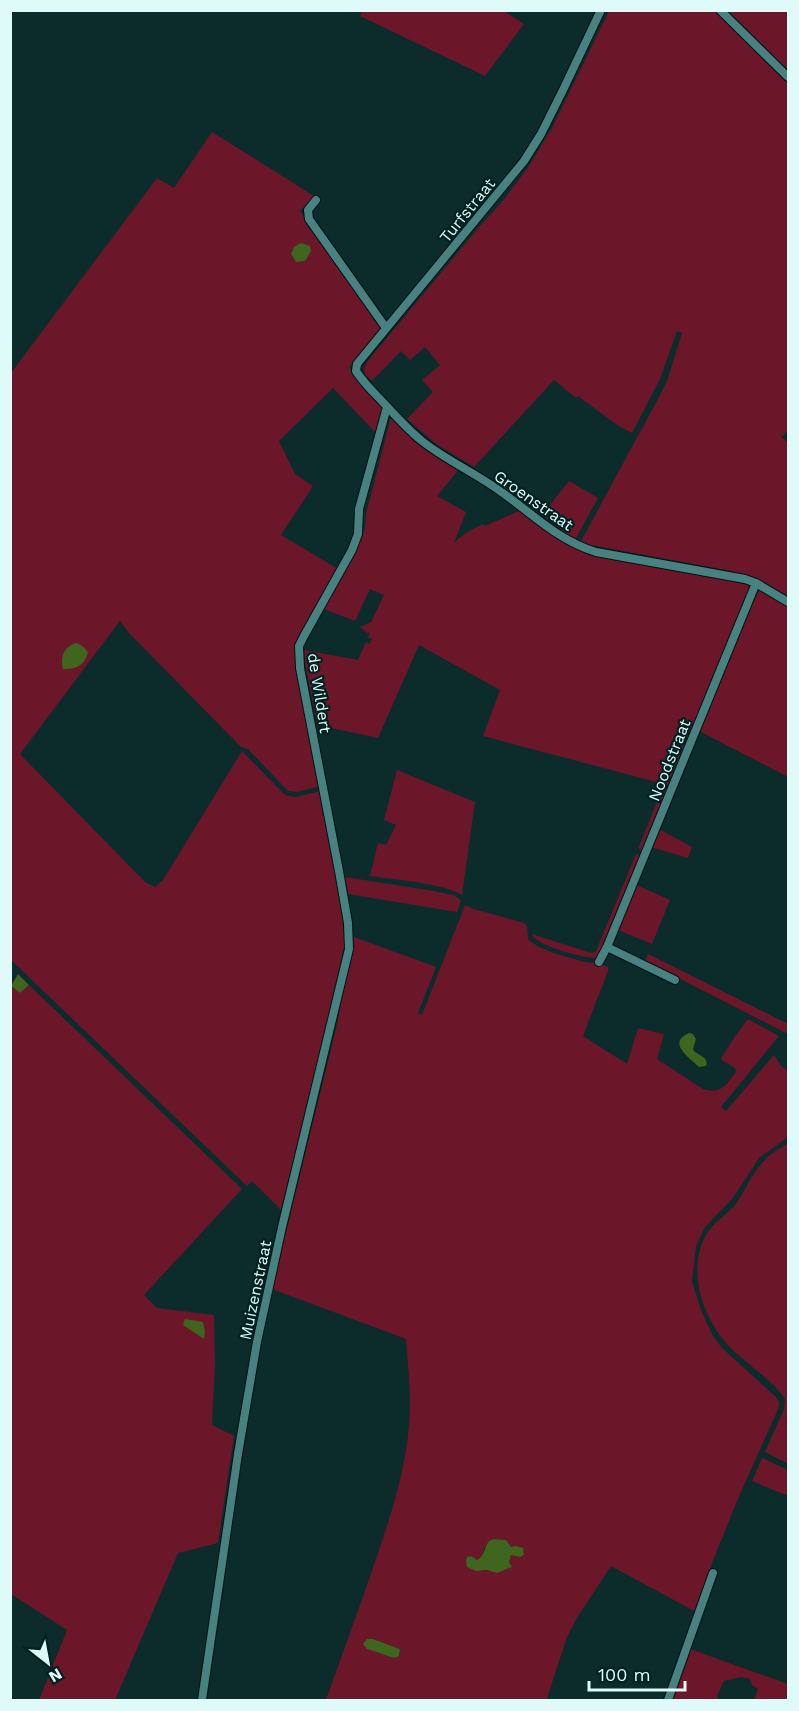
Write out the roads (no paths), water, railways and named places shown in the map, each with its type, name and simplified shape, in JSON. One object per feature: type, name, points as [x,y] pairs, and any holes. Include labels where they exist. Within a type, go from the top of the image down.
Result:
[{"type":"street","name":"Turfstraat","points":[[387,407],[361,379],[356,371],[357,364],[524,161],[541,134],[601,10]]},
{"type":"street","points":[[720,10],[789,77]]},
{"type":"street","points":[[316,200],[308,210],[309,219],[386,328]]},
{"type":"street","name":"Groenstraat","points":[[387,407],[423,441],[501,492],[566,540],[580,547],[596,552],[745,579],[789,602]]},
{"type":"street","name":"de Wildert","points":[[342,890],[300,668],[299,646],[352,550],[358,534],[359,509],[387,407]]},
{"type":"street","name":"Noodstraat","points":[[599,962],[756,584]]},
{"type":"street","name":"Muizenstraat","points":[[202,1701],[238,1454],[257,1342],[282,1227],[349,949],[348,923],[342,890]]},
{"type":"street","points":[[607,946],[675,980]]},
{"type":"street","points":[[668,1701],[713,1573]]}]
